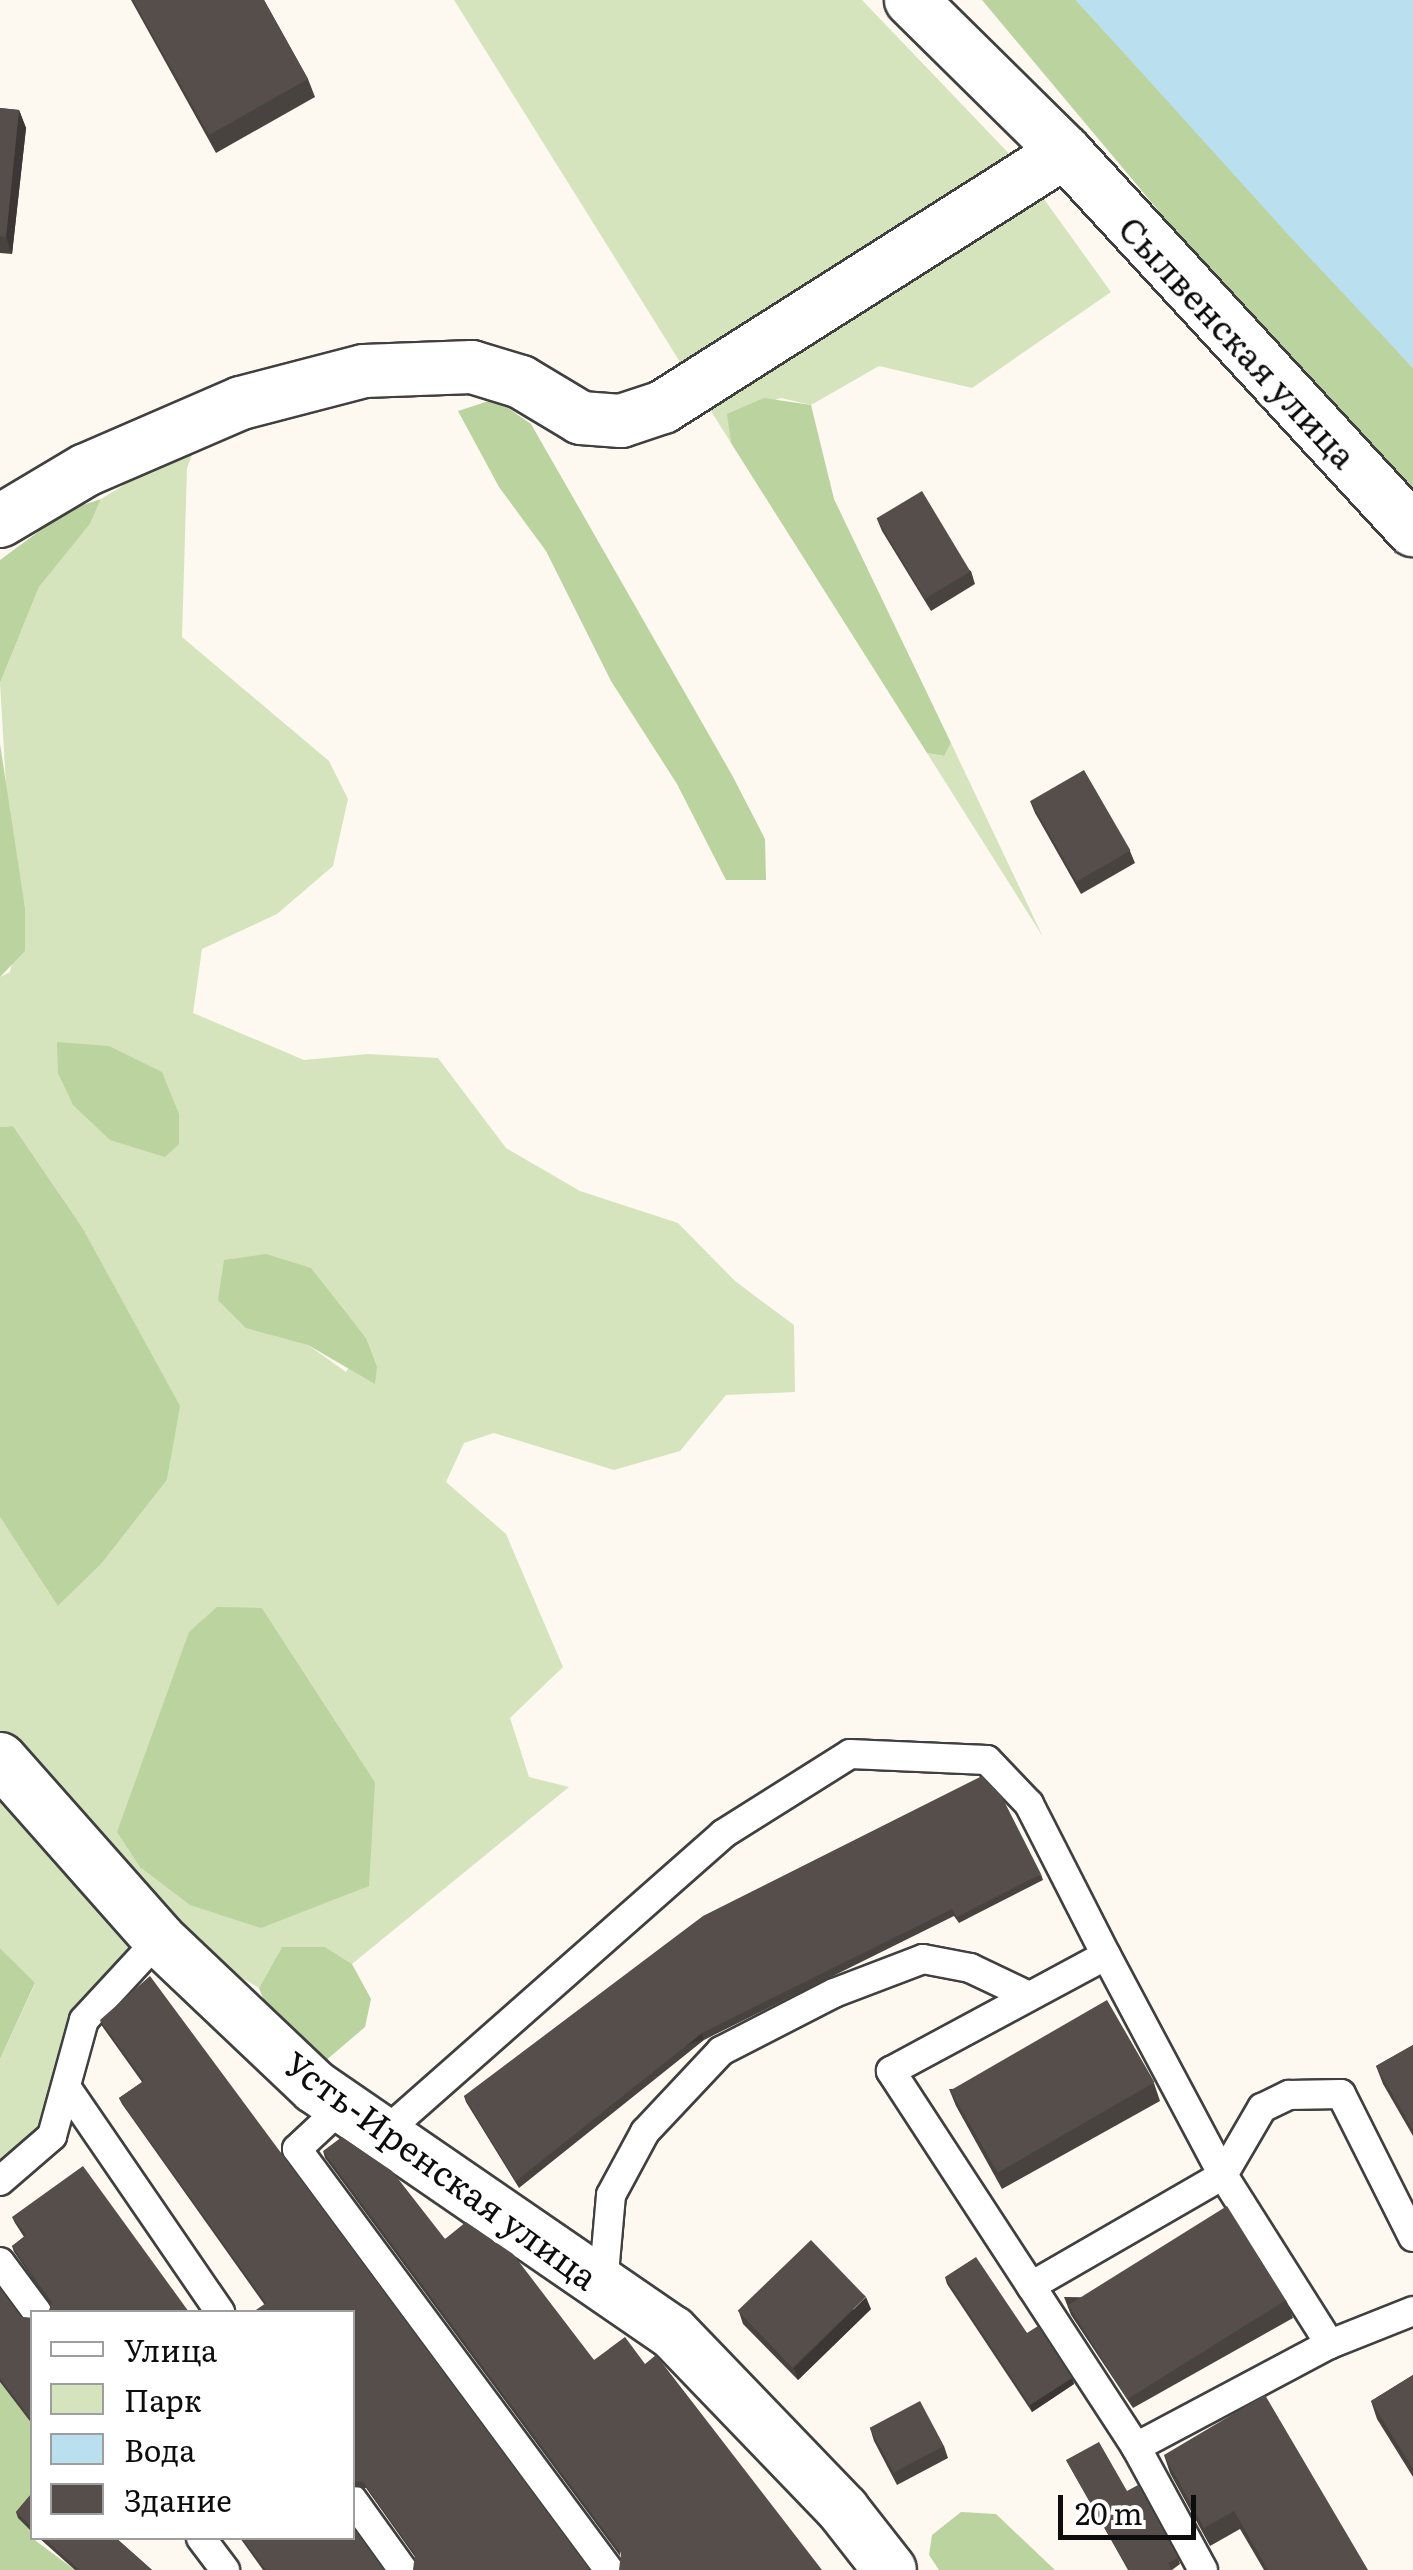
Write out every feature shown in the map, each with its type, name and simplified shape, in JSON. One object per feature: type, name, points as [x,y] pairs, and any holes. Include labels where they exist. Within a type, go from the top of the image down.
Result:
[{"type":"street","name":"Сылвенская улица","points":[[911,0],[1064,152],[1413,530]]},
{"type":"street","points":[[0,521],[86,470],[240,404],[364,371],[472,367],[521,382],[581,418],[621,421],[663,407],[1064,152]]},
{"type":"street","name":"Усть-Иренская улица","points":[[0,1759],[160,1939],[363,2120],[672,2332],[842,2510],[890,2570]]},
{"type":"lane","points":[[609,2570],[297,2149],[363,2120],[723,1834],[850,1754],[987,1760],[1029,1804],[1222,2175],[1330,2344]]},
{"type":"lane","points":[[0,2182],[52,2136],[84,2020],[160,1939]]},
{"type":"lane","points":[[1106,1955],[891,2071],[1136,2447],[1203,2570]]},
{"type":"lane","points":[[604,2285],[611,2195],[644,2132],[721,2050],[834,1993],[923,1959],[970,1968],[1029,1996]]},
{"type":"lane","points":[[66,2087],[219,2310]]},
{"type":"lane","points":[[1031,2286],[1222,2175],[1262,2108],[1289,2094],[1341,2094],[1413,2237]]},
{"type":"lane","points":[[0,2262],[36,2310]]},
{"type":"lane","points":[[1136,2447],[1330,2344],[1413,2311]]},
{"type":"lane","points":[[355,2503],[403,2570]]},
{"type":"lane","points":[[203,2540],[225,2570]]},
{"type":"green space","points":[[454,0],[862,0],[1018,163],[690,378]]},
{"type":"green space","points":[[982,0],[1076,0],[1413,368],[1413,501],[1312,394]]},
{"type":"green space","points":[[1041,195],[1111,292],[972,388],[879,366],[811,405],[781,398],[728,414],[731,443],[704,400]]},
{"type":"green space","points":[[764,398],[811,405],[834,499],[951,743],[944,756],[927,753],[731,443],[727,414]]},
{"type":"green space","points":[[495,399],[531,424],[732,775],[765,839],[766,880],[726,880],[677,784],[611,681],[546,551],[499,487],[458,411]]},
{"type":"green space","points":[[198,440],[187,468],[182,637],[329,761],[348,799],[333,866],[277,914],[202,949],[193,1013],[304,1060],[368,1054],[438,1058],[506,1148],[580,1191],[678,1223],[735,1281],[794,1325],[795,1392],[726,1395],[680,1451],[614,1470],[494,1433],[464,1443],[446,1482],[506,1534],[563,1667],[510,1718],[529,1777],[569,1787],[352,1964],[325,1947],[282,1947],[259,1988],[161,1930],[0,1735],[0,1517],[59,1605],[102,1563],[167,1480],[179,1406],[82,1227],[13,1126],[0,1127],[0,977],[10,972],[25,908],[8,819],[0,683],[39,587],[90,524],[101,499]],"holes":[[[339,1306],[366,1338],[346,1372],[308,1345]],[[262,1608],[375,1782],[118,1832],[164,1712]]]},
{"type":"green space","points":[[101,499],[90,524],[39,587],[0,683],[0,560],[68,510]]},
{"type":"green space","points":[[951,743],[1043,937],[927,753],[943,756]]},
{"type":"green space","points":[[0,744],[25,908],[25,951],[0,977]]},
{"type":"green space","points":[[57,1042],[109,1046],[162,1072],[179,1114],[179,1144],[165,1157],[110,1140],[73,1105],[58,1073]]},
{"type":"green space","points":[[13,1126],[82,1227],[180,1406],[167,1480],[102,1563],[58,1606],[0,1517],[0,1127]]},
{"type":"green space","points":[[266,1254],[311,1268],[366,1338],[377,1367],[375,1384],[308,1345],[246,1328],[218,1300],[224,1260]]},
{"type":"green space","points":[[217,1607],[262,1608],[375,1782],[369,1886],[261,1928],[190,1905],[140,1867],[117,1832],[189,1632]]},
{"type":"green space","points":[[0,1798],[134,1948],[77,2005],[42,2124],[0,2161],[0,2059],[35,1984],[0,1948]]},
{"type":"green space","points":[[282,1947],[325,1947],[352,1964],[371,1999],[365,2027],[324,2062],[273,2023],[259,1988]]},
{"type":"green space","points":[[0,1948],[35,1983],[0,2059]]},
{"type":"green space","points":[[0,2382],[30,2421],[30,2540],[75,2570],[0,2570]]},
{"type":"green space","points":[[961,2512],[996,2514],[1055,2570],[939,2570],[929,2555],[932,2535]]},
{"type":"water","points":[[1076,0],[1413,0],[1413,368],[1294,241]]},
{"type":"building","points":[[133,0],[264,0],[308,79],[209,135]]},
{"type":"building","points":[[0,108],[19,110],[6,237],[0,236]]},
{"type":"building","points":[[922,491],[970,572],[925,599],[877,518]]},
{"type":"building","points":[[1084,770],[1130,851],[1077,882],[1030,801]]},
{"type":"building","points":[[982,1776],[1002,1797],[1041,1874],[957,1917],[952,1909],[702,2033],[516,2181],[464,2096],[703,1916]]},
{"type":"building","points":[[150,1976],[590,2570],[413,2570],[415,2554],[363,2482],[355,2481],[355,2310],[256,2310],[266,2303],[119,2098],[144,2081],[100,2020]]},
{"type":"building","points":[[1107,2000],[1154,2082],[998,2173],[950,2090]]},
{"type":"building","points":[[1413,2045],[1413,2130],[1376,2066]]},
{"type":"building","points":[[342,2137],[392,2171],[445,2239],[466,2222],[513,2254],[594,2360],[625,2337],[645,2364],[656,2355],[822,2570],[619,2570],[621,2553],[323,2151]]},
{"type":"building","points":[[83,2166],[188,2310],[49,2310],[52,2303],[12,2246],[26,2235],[12,2217]]},
{"type":"building","points":[[1227,2206],[1286,2300],[1127,2399],[1068,2305]]},
{"type":"building","points":[[811,2240],[866,2297],[793,2368],[738,2311]]},
{"type":"building","points":[[976,2257],[1027,2333],[1038,2326],[1072,2378],[1030,2405],[945,2277]]},
{"type":"building","points":[[0,2288],[21,2317],[30,2318],[30,2418],[0,2378]]},
{"type":"building","points":[[1413,2375],[1413,2469],[1371,2401]]},
{"type":"building","points":[[1265,2395],[1368,2570],[1268,2570],[1234,2511],[1204,2528],[1164,2455]]},
{"type":"building","points":[[920,2401],[944,2446],[894,2473],[870,2428]]},
{"type":"building","points":[[1099,2442],[1127,2491],[1138,2485],[1178,2558],[1168,2563],[1172,2570],[1129,2570],[1066,2460]]},
{"type":"building","points":[[30,2495],[30,2525],[16,2512]]},
{"type":"building","points":[[355,2530],[384,2570],[266,2570],[244,2540],[355,2540]]},
{"type":"building","points":[[46,2540],[118,2540],[152,2570],[79,2570]]}]
